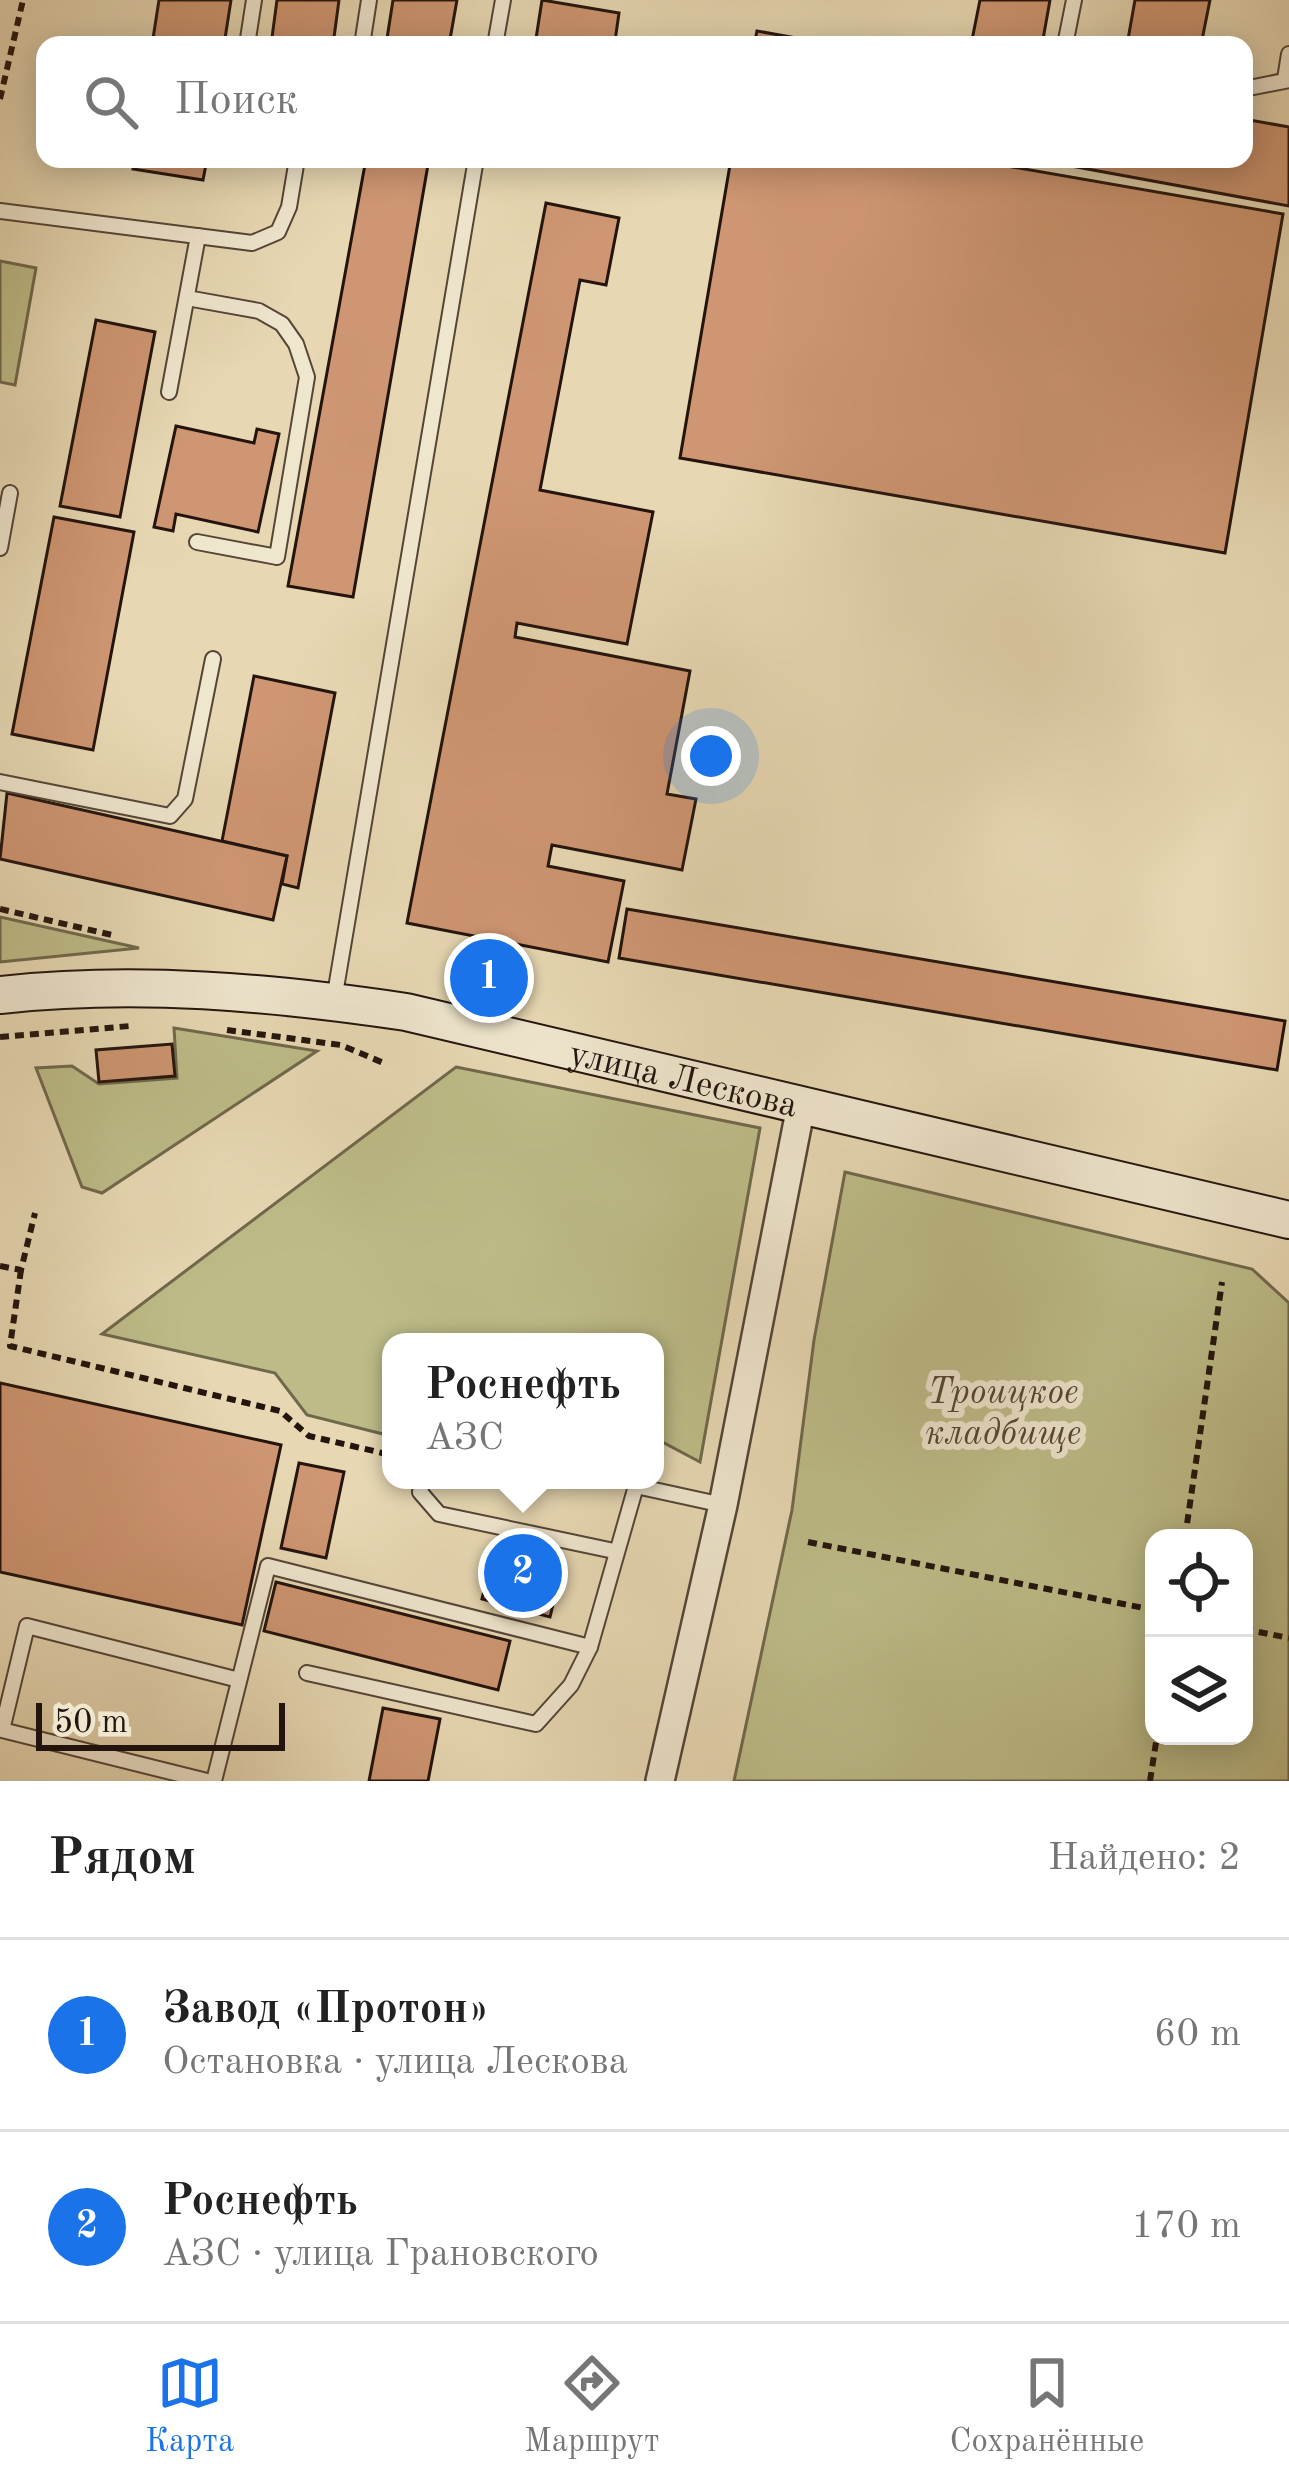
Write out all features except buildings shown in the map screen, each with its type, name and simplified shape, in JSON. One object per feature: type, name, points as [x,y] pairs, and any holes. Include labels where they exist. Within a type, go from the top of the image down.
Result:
[{"type":"main road","name":"улица Лескова","points":[[0,994],[146,986],[270,992],[406,1012],[1289,1220]]},
{"type":"street","points":[[660,1781],[723,1505],[801,1106]]},
{"type":"lane","points":[[248,36],[254,0]]},
{"type":"lane","points":[[363,36],[369,0]]},
{"type":"lane","points":[[497,36],[503,0]]},
{"type":"lane","points":[[1067,36],[1074,0]]},
{"type":"lane","points":[[1253,87],[1287,80],[1289,54]]},
{"type":"lane","points":[[0,211],[252,243],[278,232],[289,207],[296,168]]},
{"type":"lane","points":[[334,1001],[474,168]]},
{"type":"lane","points":[[169,392],[198,236]]},
{"type":"lane","points":[[187,298],[259,311],[282,324],[296,344],[307,377],[277,557],[196,542]]},
{"type":"lane","points":[[0,548],[10,493]]},
{"type":"lane","points":[[0,782],[170,816],[185,799],[213,659]]},
{"type":"lane","points":[[421,1489],[440,1514],[614,1551]]},
{"type":"lane","points":[[307,1673],[536,1724],[571,1684],[590,1647],[630,1489]]},
{"type":"lane","points":[[657,1489],[723,1505]]},
{"type":"lane","points":[[239,1680],[27,1626],[2,1730],[211,1781],[239,1680],[268,1566],[590,1647]]},
{"type":"path","points":[[0,99],[23,0]]},
{"type":"path","points":[[0,909],[112,934]]},
{"type":"path","points":[[0,1037],[151,1024]]},
{"type":"path","points":[[214,1028],[341,1045],[386,1064]]},
{"type":"path","points":[[35,1213],[10,1346],[280,1412],[309,1436],[382,1453]]},
{"type":"path","points":[[0,1266],[21,1270]]},
{"type":"path","points":[[1186,1529],[1222,1282]]},
{"type":"path","points":[[808,1542],[1145,1608]]},
{"type":"path","points":[[1253,1631],[1289,1638]]},
{"type":"path","points":[[1150,1781],[1156,1745]]},
{"type":"green space","points":[[0,261],[36,268],[15,385],[0,382]]},
{"type":"green space","points":[[0,917],[139,948],[0,962]]},
{"type":"green space","points":[[174,1028],[317,1051],[102,1193],[82,1187],[36,1068],[72,1066],[99,1084],[177,1078]]},
{"type":"green space","points":[[456,1067],[760,1128],[700,1462],[664,1443],[664,1333],[382,1333],[382,1434],[307,1415],[275,1373],[102,1334]]},
{"type":"green space","name":"Троицкое кладбище","points":[[845,1172],[1252,1269],[1289,1303],[1289,1781],[734,1781],[792,1510],[814,1340]]},
{"type":"place","name":"Завод «Протон»","points":[[489,978]]},
{"type":"place","name":"Роснефть","points":[[523,1573]]}]
